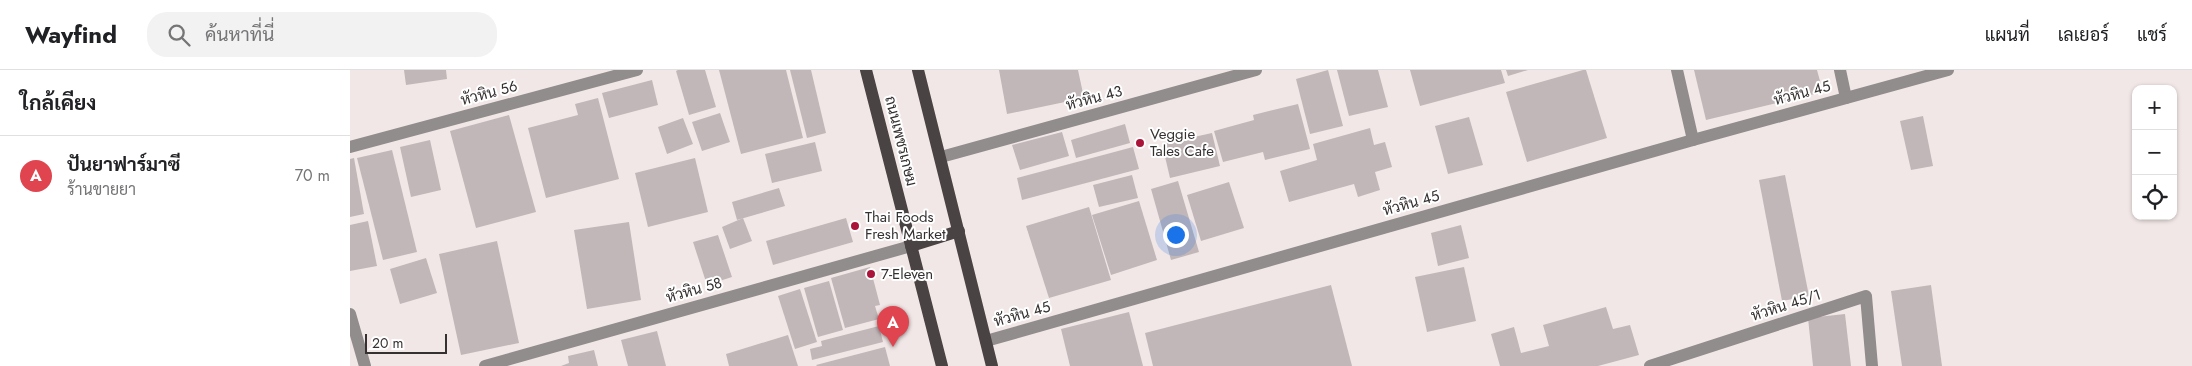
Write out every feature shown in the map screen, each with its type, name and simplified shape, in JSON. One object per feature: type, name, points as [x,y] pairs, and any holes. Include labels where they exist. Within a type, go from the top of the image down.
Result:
[{"type":"main road","name":"ถนนเพชรเกษม","points":[[866,70],[942,366]]},
{"type":"main road","points":[[918,70],[992,366]]},
{"type":"main road","points":[[911,246],[959,231]]},
{"type":"street","name":"หัวหิน 56","points":[[350,146],[637,70]]},
{"type":"street","name":"หัวหิน 43","points":[[941,157],[1256,70]]},
{"type":"street","points":[[1677,70],[1692,140]]},
{"type":"street","points":[[1840,70],[1846,98]]},
{"type":"street","name":"หัวหิน 45","points":[[986,341],[1692,140],[1948,70]]},
{"type":"street","name":"หัวหิน 58","points":[[485,366],[911,246]]},
{"type":"street","name":"หัวหิน 45/1","points":[[1650,366],[1866,296],[1872,366]]},
{"type":"street","points":[[350,314],[365,366]]},
{"type":"building","points":[[404,70],[446,70],[447,79],[406,85]]},
{"type":"building","points":[[705,70],[716,107],[689,115],[676,71]]},
{"type":"building","points":[[719,70],[786,70],[803,138],[741,154]]},
{"type":"building","points":[[790,70],[811,70],[826,133],[807,138]]},
{"type":"building","points":[[999,70],[1078,70],[1084,98],[1007,114]]},
{"type":"building","points":[[1328,70],[1343,126],[1310,134],[1296,79]]},
{"type":"building","points":[[1337,70],[1378,70],[1388,107],[1349,116]]},
{"type":"building","points":[[1410,70],[1501,70],[1505,83],[1420,106]]},
{"type":"building","points":[[1506,70],[1528,70],[1508,76]]},
{"type":"building","points":[[1586,70],[1607,138],[1527,162],[1506,92]]},
{"type":"building","points":[[1694,70],[1817,70],[1823,92],[1706,120]]},
{"type":"building","points":[[652,80],[658,105],[609,118],[602,93]]},
{"type":"building","points":[[598,98],[619,179],[546,198],[528,128],[578,115],[575,104]]},
{"type":"building","points":[[1298,104],[1310,149],[1265,160],[1263,152],[1223,162],[1214,131],[1254,120],[1253,115]]},
{"type":"building","points":[[720,113],[730,142],[702,151],[692,122]]},
{"type":"building","points":[[509,115],[536,212],[476,228],[450,131]]},
{"type":"building","points":[[1923,116],[1933,166],[1911,170],[1900,121]]},
{"type":"building","points":[[1469,117],[1483,165],[1448,174],[1435,126]]},
{"type":"building","points":[[683,118],[693,144],[667,154],[658,127]]},
{"type":"building","points":[[1125,124],[1130,143],[1076,158],[1071,140]]},
{"type":"building","points":[[1370,128],[1374,145],[1385,142],[1392,167],[1375,172],[1380,190],[1358,197],[1354,184],[1289,202],[1280,171],[1317,160],[1313,144]]},
{"type":"building","points":[[1062,132],[1069,156],[1020,170],[1012,145]]},
{"type":"building","points":[[1212,133],[1220,166],[1170,178],[1162,144]]},
{"type":"building","points":[[430,140],[441,190],[411,197],[400,147]]},
{"type":"building","points":[[815,142],[822,171],[772,183],[765,154]]},
{"type":"building","points":[[1133,147],[1139,169],[1022,200],[1017,178]]},
{"type":"building","points":[[392,150],[417,252],[383,260],[357,158]]},
{"type":"building","points":[[354,158],[364,214],[350,217],[350,159]]},
{"type":"building","points":[[695,158],[708,212],[648,227],[635,173]]},
{"type":"building","points":[[1132,175],[1138,198],[1099,207],[1093,185]]},
{"type":"building","points":[[1785,175],[1809,296],[1782,301],[1759,180]]},
{"type":"building","points":[[1178,181],[1199,252],[1171,260],[1151,189]]},
{"type":"building","points":[[1229,182],[1244,228],[1201,241],[1187,195]]},
{"type":"building","points":[[779,188],[785,206],[737,220],[732,202]]},
{"type":"building","points":[[1139,201],[1157,260],[1111,275],[1092,215]]},
{"type":"building","points":[[1089,207],[1111,280],[1049,298],[1026,226]]},
{"type":"building","points":[[743,218],[752,241],[730,249],[722,227]]},
{"type":"building","points":[[846,218],[853,242],[773,265],[766,241]]},
{"type":"building","points":[[368,221],[377,266],[350,271],[350,225]]},
{"type":"building","points":[[629,222],[641,300],[587,309],[574,230]]},
{"type":"building","points":[[1461,225],[1469,258],[1438,266],[1431,233]]},
{"type":"building","points":[[718,235],[732,277],[707,285],[693,242]]},
{"type":"building","points":[[497,241],[519,343],[461,355],[439,254]]},
{"type":"building","points":[[426,258],[437,293],[400,304],[390,269]]},
{"type":"building","points":[[870,267],[880,305],[875,306],[879,319],[845,328],[831,278]]},
{"type":"building","points":[[1464,267],[1476,321],[1427,332],[1415,277]]},
{"type":"building","points":[[829,281],[843,330],[818,337],[804,288]]},
{"type":"building","points":[[1331,285],[1352,366],[1153,366],[1145,333]]},
{"type":"building","points":[[1931,285],[1942,366],[1902,366],[1891,291]]},
{"type":"building","points":[[800,289],[817,342],[795,349],[778,296]]},
{"type":"building","points":[[1606,307],[1613,329],[1630,325],[1639,355],[1598,366],[1500,366],[1491,334],[1514,327],[1521,353],[1549,346],[1543,325]]},
{"type":"building","points":[[1129,312],[1143,366],[1070,366],[1061,329]]},
{"type":"building","points":[[1845,314],[1851,366],[1813,366],[1808,318]]},
{"type":"building","points":[[879,326],[883,342],[812,360],[810,349],[822,346],[821,341]]},
{"type":"building","points":[[657,331],[666,366],[628,366],[621,340]]},
{"type":"building","points":[[788,335],[798,366],[729,366],[726,354]]},
{"type":"building","points":[[885,347],[890,366],[816,365]]},
{"type":"building","points":[[594,350],[598,366],[561,366],[569,363],[568,356]]},
{"type":"place","name":"Veggie Tales Cafe","points":[[1140,143]]},
{"type":"place","name":"Thai Foods Fresh Market","points":[[855,226]]},
{"type":"place","name":"7-Eleven","points":[[871,274]]},
{"type":"place","name":"ปันยาฟาร์มาซี","points":[[893,347]]}]
